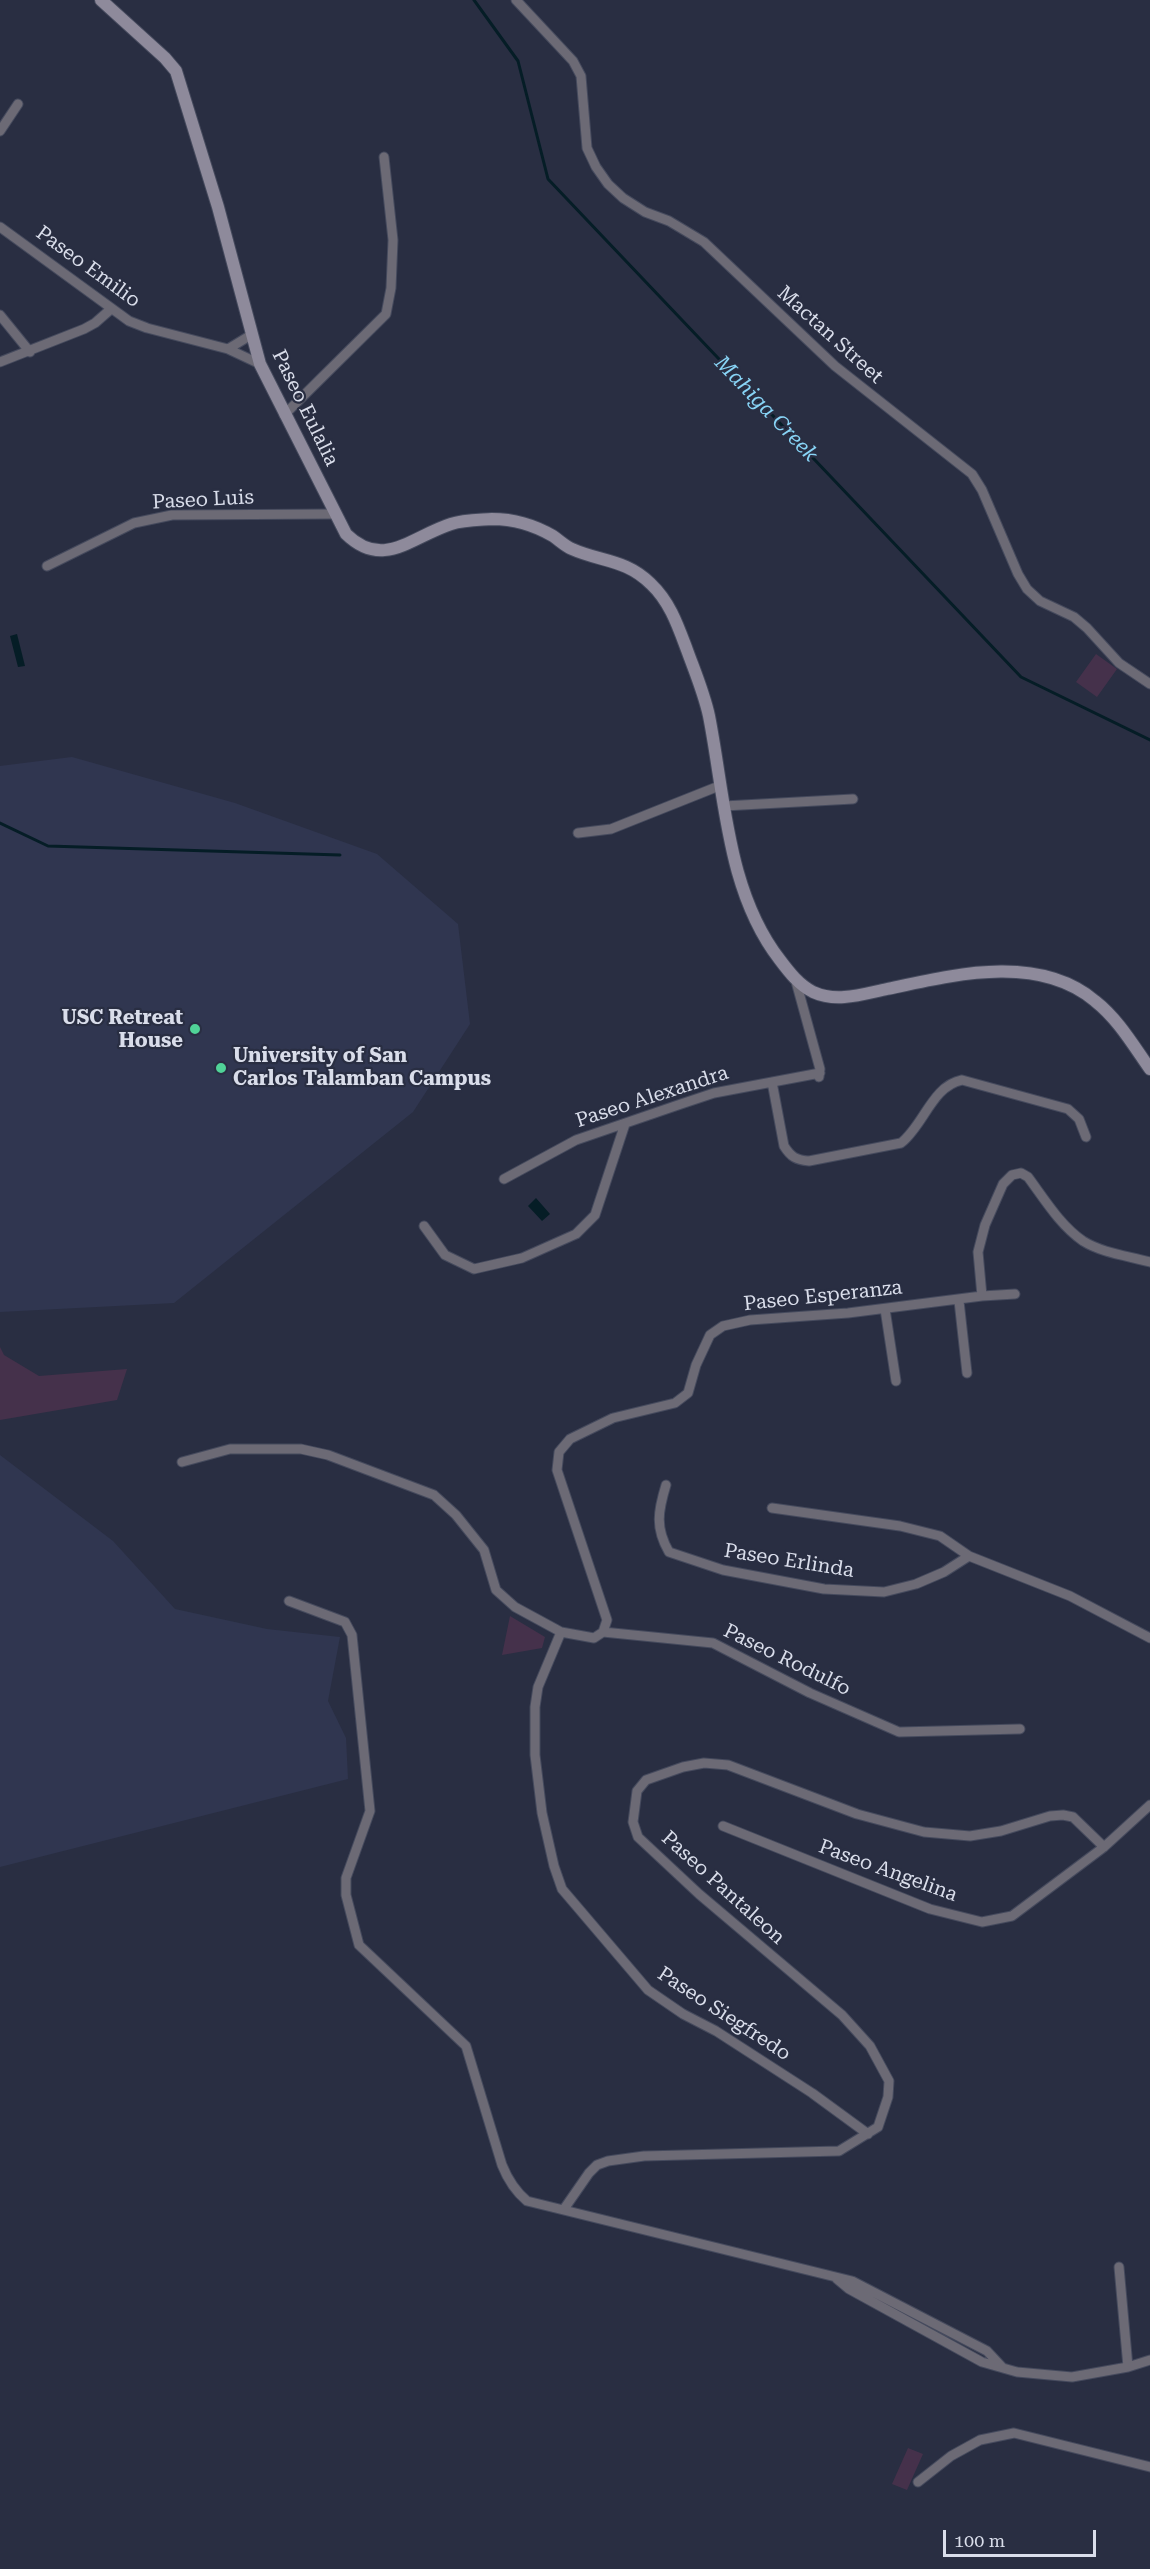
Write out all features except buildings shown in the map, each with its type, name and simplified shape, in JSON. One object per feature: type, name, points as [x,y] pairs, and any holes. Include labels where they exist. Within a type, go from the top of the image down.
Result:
[{"type":"street","name":"Paseo Eulalia","points":[[101,0],[176,71],[218,207],[260,364],[346,534],[358,545],[378,551],[394,548],[455,522],[495,519],[529,524],[572,549],[624,564],[638,572],[654,586],[674,617],[705,698],[719,786],[746,899],[753,918],[770,947],[795,978],[816,993],[839,998],[966,975],[994,972],[1037,974],[1077,988],[1095,1001],[1117,1023],[1150,1069]]},
{"type":"street","name":"Mactan Street","points":[[516,0],[560,45],[581,76],[587,148],[608,184],[623,198],[645,212],[669,221],[704,243],[835,366],[972,474],[982,490],[1018,574],[1027,589],[1040,601],[1074,617],[1119,663],[1150,684]]},
{"type":"street","points":[[0,130],[18,104]]},
{"type":"street","points":[[284,415],[386,314],[391,288],[393,240],[384,157]]},
{"type":"street","name":"Paseo Emilio","points":[[0,227],[129,321],[147,328],[228,349],[260,364]]},
{"type":"street","points":[[0,362],[30,352],[95,323],[111,309]]},
{"type":"street","points":[[0,315],[30,352]]},
{"type":"street","points":[[228,349],[251,335]]},
{"type":"street","name":"Paseo Luis","points":[[47,566],[124,526],[172,516],[335,514]]},
{"type":"street","points":[[578,833],[611,829],[719,786]]},
{"type":"street","points":[[724,806],[853,799]]},
{"type":"street","name":"Paseo Alexandra","points":[[504,1179],[576,1140],[714,1093],[819,1075],[795,978]]},
{"type":"street","points":[[772,1082],[784,1146],[789,1155],[797,1160],[809,1161],[901,1143],[911,1135],[950,1082],[962,1080],[1068,1109],[1079,1119],[1086,1137]]},
{"type":"street","points":[[424,1226],[445,1255],[474,1269],[522,1258],[576,1234],[595,1215],[625,1124]]},
{"type":"street","points":[[982,1296],[978,1252],[986,1225],[1003,1184],[1012,1175],[1021,1173],[1028,1177],[1067,1228],[1084,1241],[1099,1248],[1150,1262]]},
{"type":"street","name":"Paseo Esperanza","points":[[603,1632],[607,1620],[557,1470],[559,1452],[570,1439],[613,1418],[675,1403],[688,1393],[696,1365],[710,1335],[723,1326],[750,1320],[885,1309],[1015,1294]]},
{"type":"street","points":[[959,1301],[967,1373]]},
{"type":"street","points":[[885,1309],[896,1381]]},
{"type":"street","name":"Paseo Rodulfo","points":[[182,1462],[230,1449],[301,1449],[328,1455],[434,1495],[456,1515],[484,1550],[496,1590],[515,1607],[561,1632],[594,1638],[603,1632],[713,1643],[810,1693],[899,1731],[1020,1729]]},
{"type":"street","name":"Paseo Erlinda","points":[[666,1485],[657,1518],[660,1535],[669,1552],[723,1570],[825,1588],[884,1592],[916,1584],[944,1572],[969,1556]]},
{"type":"street","points":[[772,1508],[900,1526],[940,1536],[969,1556],[1070,1596],[1150,1638]]},
{"type":"street","points":[[289,1601],[345,1622],[352,1635],[370,1811],[346,1878],[346,1895],[359,1945],[466,2046],[508,2181],[527,2201],[836,2278],[987,2351],[1002,2367]]},
{"type":"street","name":"Paseo Siegfredo","points":[[561,1632],[538,1687],[535,1707],[535,1755],[542,1813],[554,1866],[562,1888],[648,1990],[683,2014],[717,2031],[803,2087],[868,2134]]},
{"type":"street","name":"Paseo Pantaleon","points":[[564,2209],[597,2165],[608,2161],[644,2156],[839,2151],[878,2127],[888,2097],[889,2080],[870,2046],[842,2015],[699,1894],[638,1837],[633,1822],[637,1791],[646,1780],[704,1762],[728,1765],[856,1814],[924,1832],[970,1836],[1001,1831],[1050,1816],[1063,1815],[1073,1817],[1104,1847]]},
{"type":"street","name":"Paseo Angelina","points":[[723,1826],[930,1909],[982,1922],[1012,1916],[1104,1847],[1150,1805]]},
{"type":"street","points":[[1119,2267],[1128,2367]]},
{"type":"street","points":[[888,2304],[943,2341],[982,2362],[1017,2372],[1063,2378],[1128,2367],[1150,2360]]},
{"type":"street","points":[[943,2341],[948,2331]]},
{"type":"street","points":[[918,2482],[951,2456],[980,2440],[1014,2433],[1150,2467]]},
{"type":"shaded area","points":[[17,634],[25,666],[18,667],[10,636]]},
{"type":"shaded area","points":[[1096,654],[1117,669],[1097,697],[1076,682]]},
{"type":"shaded area","name":"University of San Carlos Talamban Campus","points":[[72,757],[235,803],[377,854],[458,924],[470,1024],[413,1112],[174,1303],[0,1312],[0,766]]},
{"type":"shaded area","points":[[536,1198],[550,1214],[542,1221],[528,1206]]},
{"type":"shaded area","points":[[0,1347],[4,1355],[39,1376],[127,1369],[117,1400],[0,1420]]},
{"type":"shaded area","points":[[0,1455],[113,1541],[175,1609],[267,1629],[340,1637],[328,1701],[346,1738],[348,1779],[0,1867]]},
{"type":"shaded area","points":[[510,1616],[545,1637],[542,1648],[502,1655]]},
{"type":"shaded area","points":[[908,2448],[923,2454],[907,2490],[892,2484]]},
{"type":"waterway","name":"Mahiga Creek","points":[[474,0],[518,61],[548,179],[1021,677],[1150,740]]},
{"type":"waterway","points":[[0,823],[48,846],[340,855]]},
{"type":"place","name":"USC Retreat House","points":[[195,1029]]},
{"type":"place","name":"University of San Carlos Talamban Campus","points":[[221,1068]]}]
